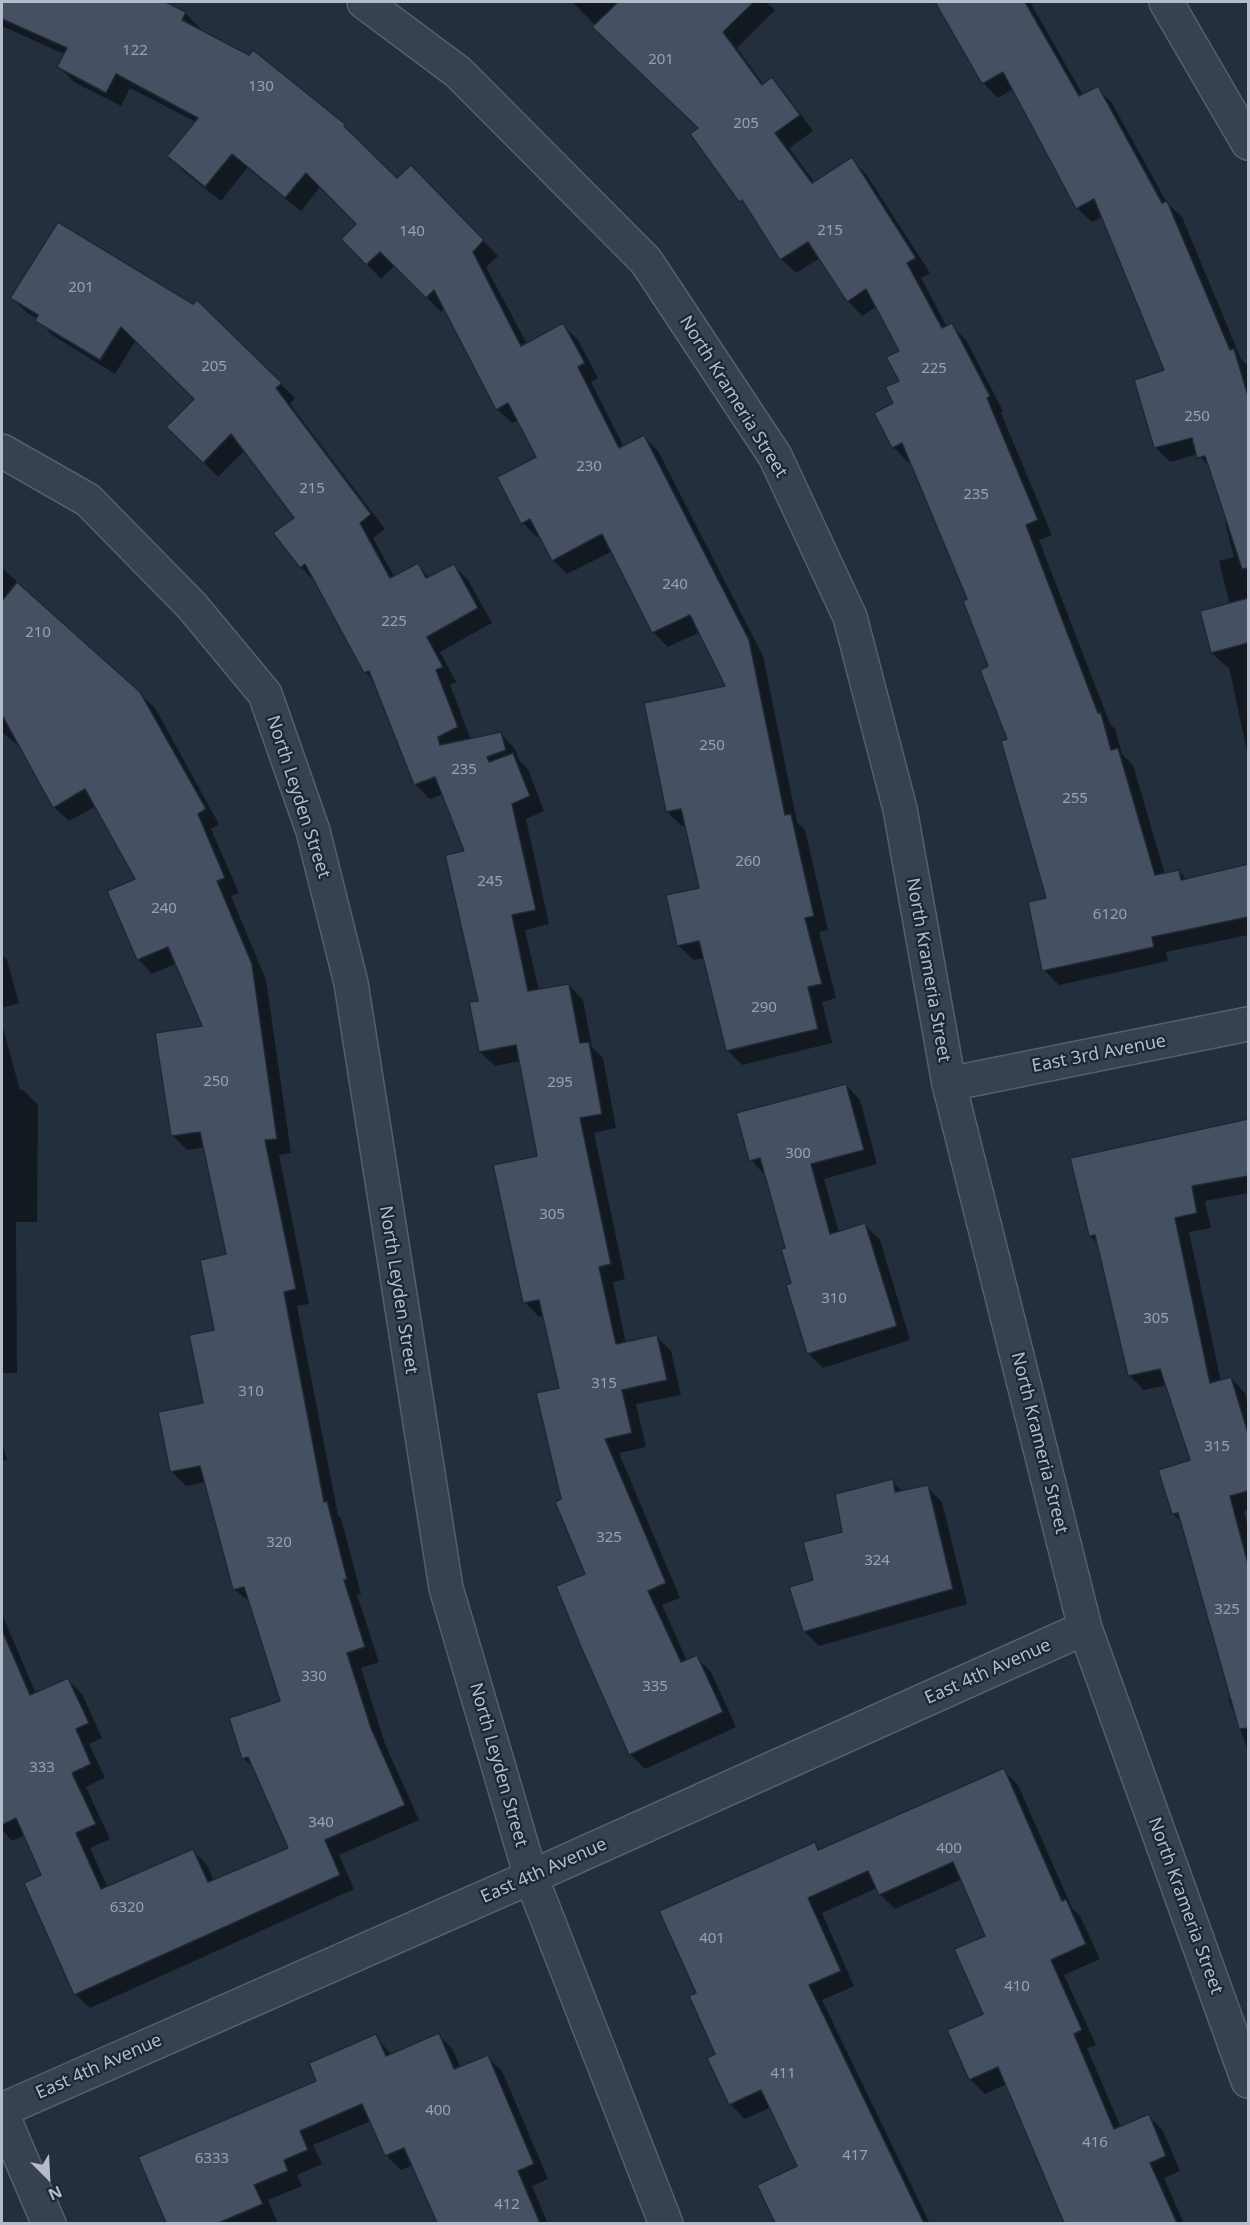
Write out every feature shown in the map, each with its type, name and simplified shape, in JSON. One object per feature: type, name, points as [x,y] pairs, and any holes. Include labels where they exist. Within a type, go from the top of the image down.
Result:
[{"type":"street","name":"North Krameria Street","points":[[364,2],[458,72],[646,261],[775,456],[850,617],[900,809],[949,1084],[1085,1629],[1248,2081]]},
{"type":"street","points":[[1166,2],[1248,143]]},
{"type":"street","name":"North Leyden Street","points":[[2,451],[88,500],[192,606],[265,694],[313,831],[351,983],[447,1588],[531,1877],[666,2223]]},
{"type":"street","name":"East 3rd Avenue","points":[[949,1084],[1248,1024]]},
{"type":"street","name":"East 4th Avenue","points":[[2,2112],[1085,1629]]},
{"type":"street","points":[[2,2112],[50,2223]]},
{"type":"building","points":[[2,2],[166,2],[186,12],[182,20],[249,55],[253,50],[345,124],[344,126],[397,178],[411,165],[484,240],[473,252],[521,346],[563,323],[585,363],[578,367],[619,448],[644,435],[749,640],[785,815],[791,814],[814,916],[805,918],[822,984],[808,987],[818,1029],[726,1051],[699,941],[677,946],[666,895],[699,888],[681,809],[666,812],[644,703],[725,686],[690,615],[652,633],[602,534],[552,561],[530,519],[521,524],[497,477],[536,457],[508,403],[496,410],[434,290],[426,298],[380,252],[366,265],[341,239],[356,224],[306,173],[285,198],[232,154],[205,187],[167,156],[198,118],[116,74],[106,93],[57,67],[67,48],[2,19]]},
{"type":"building","points":[[618,2],[754,2],[723,32],[762,85],[772,77],[800,115],[775,133],[812,183],[852,157],[916,258],[907,263],[942,328],[952,323],[990,396],[987,398],[1038,520],[1026,525],[1098,713],[1101,713],[1111,750],[1118,748],[1155,875],[1179,870],[1181,880],[1248,864],[1248,917],[1152,937],[1154,947],[1042,971],[1028,902],[1046,898],[1001,741],[1007,739],[980,670],[988,666],[963,601],[967,599],[902,443],[892,448],[874,413],[893,403],[885,387],[899,381],[886,357],[899,351],[866,289],[847,302],[808,242],[780,260],[742,200],[739,202],[690,134],[698,128],[592,27]]},
{"type":"building","points":[[935,2],[1025,2],[1079,96],[1098,86],[1162,203],[1167,201],[1230,350],[1234,349],[1248,396],[1248,568],[1242,569],[1205,456],[1197,458],[1192,438],[1154,448],[1134,380],[1164,370],[1094,199],[1076,209],[1003,72],[982,84]]},
{"type":"building","points":[[58,222],[193,304],[197,300],[282,383],[276,388],[371,514],[360,523],[390,578],[418,563],[426,578],[454,564],[478,608],[427,637],[443,667],[436,670],[458,727],[438,737],[440,745],[501,732],[506,750],[487,757],[489,762],[513,753],[530,796],[512,804],[536,910],[512,915],[528,991],[569,984],[580,1043],[589,1042],[602,1114],[580,1118],[611,1264],[599,1267],[616,1344],[657,1335],[667,1380],[622,1390],[632,1433],[605,1439],[666,1583],[648,1591],[681,1662],[697,1655],[723,1712],[629,1755],[556,1586],[585,1574],[555,1502],[561,1499],[536,1393],[559,1388],[539,1300],[523,1303],[493,1165],[537,1156],[516,1045],[479,1052],[469,1002],[478,1001],[445,855],[464,851],[435,777],[414,785],[369,671],[364,673],[305,564],[300,568],[273,533],[294,518],[231,434],[203,463],[166,427],[194,399],[121,327],[100,360],[35,321],[38,315],[10,298]]},
{"type":"building","points":[[17,582],[140,692],[206,809],[198,814],[225,878],[217,881],[252,964],[277,1139],[265,1140],[296,1289],[284,1292],[324,1502],[327,1501],[347,1579],[344,1580],[365,1647],[347,1653],[371,1728],[405,1805],[325,1840],[340,1875],[74,1995],[24,1883],[41,1875],[16,1818],[2,1825],[2,1630],[30,1695],[68,1678],[89,1723],[76,1729],[91,1764],[72,1773],[96,1824],[76,1833],[101,1889],[193,1849],[208,1882],[288,1848],[248,1757],[242,1759],[229,1718],[280,1701],[244,1587],[233,1590],[200,1466],[170,1472],[158,1412],[203,1403],[189,1335],[214,1330],[200,1260],[226,1254],[200,1132],[171,1136],[155,1033],[202,1026],[168,947],[137,960],[107,891],[135,879],[85,789],[53,808],[2,715],[2,601]]},
{"type":"building","points":[[1248,598],[1248,643],[1211,653],[1200,611]]},
{"type":"building","points":[[846,1084],[864,1150],[811,1164],[830,1234],[865,1223],[897,1326],[807,1354],[786,1285],[791,1283],[781,1249],[785,1248],[760,1158],[749,1161],[736,1113]]},
{"type":"building","points":[[1248,1119],[1248,1176],[1192,1186],[1197,1213],[1175,1218],[1210,1383],[1231,1377],[1248,1433],[1248,1491],[1230,1496],[1248,1564],[1248,1728],[1239,1729],[1178,1513],[1172,1514],[1158,1470],[1190,1460],[1160,1369],[1128,1376],[1095,1235],[1089,1236],[1070,1158]]},
{"type":"building","points":[[893,1479],[895,1492],[928,1485],[953,1589],[803,1632],[789,1587],[813,1580],[803,1542],[842,1532],[835,1494]]},
{"type":"building","points":[[1004,1768],[1062,1901],[1066,1899],[1086,1944],[1051,1960],[1082,2030],[1074,2034],[1114,2129],[1149,2114],[1166,2156],[1150,2163],[1177,2223],[1064,2223],[998,2067],[969,2080],[947,2030],[983,2014],[954,1949],[985,1936],[953,1862],[879,1895],[868,1871],[808,1898],[841,1971],[809,1985],[924,2223],[775,2223],[757,2185],[797,2166],[761,2090],[729,2105],[707,2058],[715,2054],[689,1996],[696,1993],[659,1911],[815,1842],[818,1850]]},
{"type":"building","points":[[439,2033],[454,2069],[488,2055],[534,2164],[518,2171],[540,2223],[437,2223],[404,2148],[385,2156],[362,2104],[300,2131],[308,2150],[284,2160],[288,2171],[254,2185],[263,2204],[218,2223],[166,2223],[138,2157],[316,2081],[309,2063],[376,2034],[386,2056]]}]
